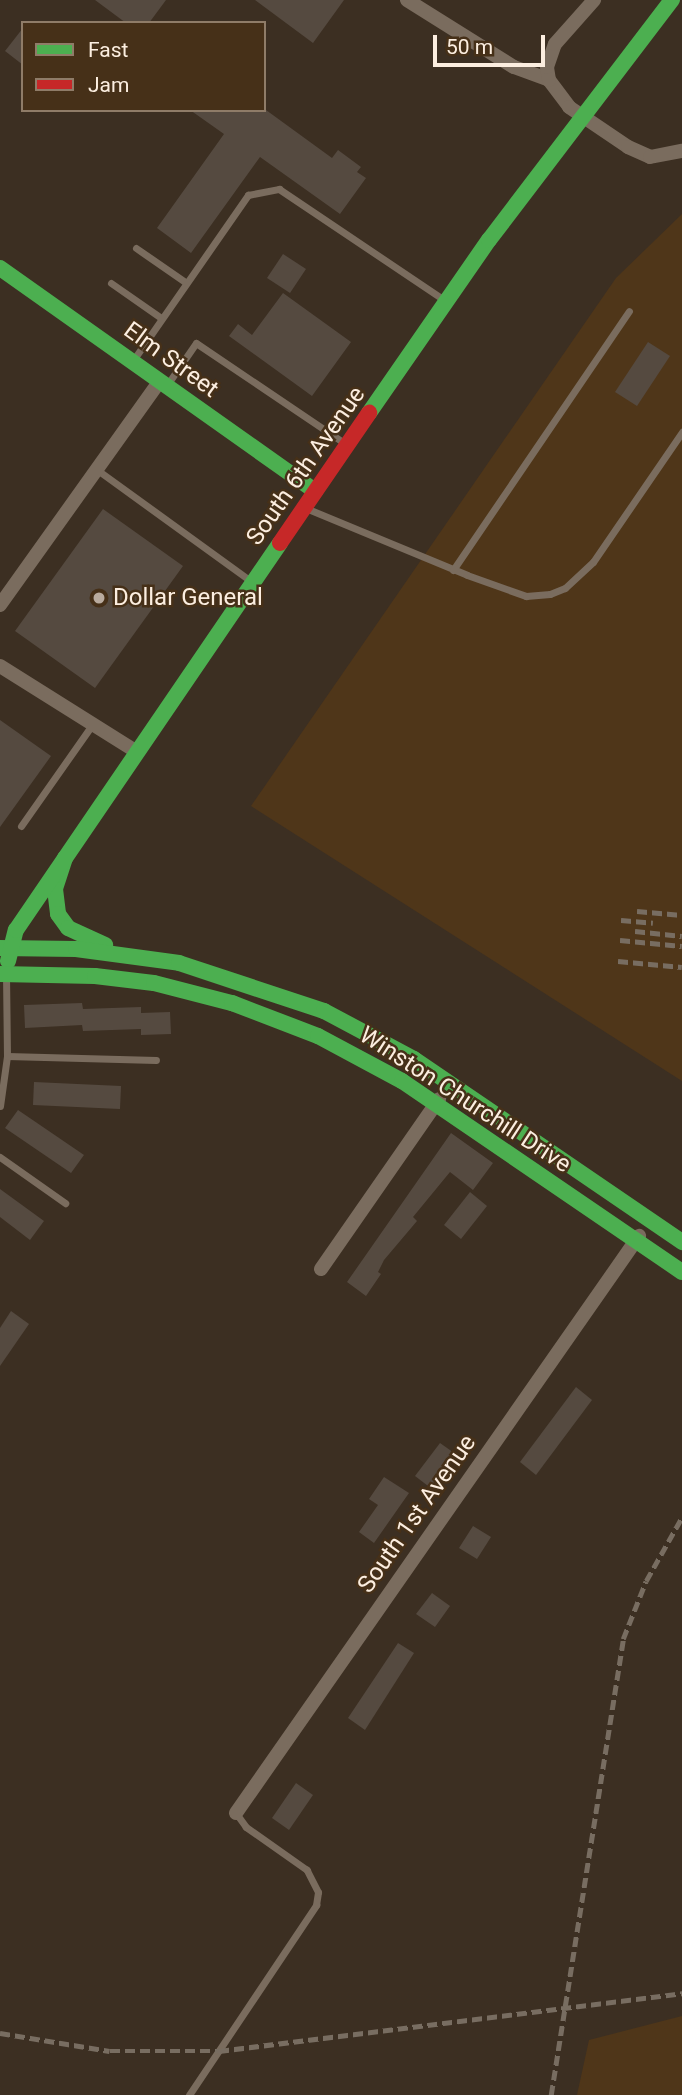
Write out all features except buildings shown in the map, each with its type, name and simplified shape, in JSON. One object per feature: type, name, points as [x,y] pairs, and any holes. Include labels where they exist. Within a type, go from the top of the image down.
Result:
[{"type":"main road","name":"South 6th Avenue","points":[[3,974],[5,948],[16,930],[304,507],[581,116],[672,0]]},
{"type":"main road","name":"Elm Street","points":[[0,268],[315,491]]},
{"type":"main road","points":[[65,858],[55,889],[63,922],[78,934],[129,954]]},
{"type":"main road","name":"Winston Churchill Drive","points":[[5,948],[129,954],[228,976],[312,1006],[370,1033],[450,1083],[682,1242]]},
{"type":"main road","name":"Winston Churchill Drive","points":[[3,974],[95,976],[154,984],[232,1003],[348,1050],[436,1103],[682,1272]]},
{"type":"street","points":[[407,0],[514,67],[549,80],[581,116],[650,157],[682,151]]},
{"type":"street","points":[[549,80],[547,67],[555,44],[594,0]]},
{"type":"street","points":[[0,605],[95,468],[163,383]]},
{"type":"street","points":[[0,666],[137,752]]},
{"type":"street","points":[[321,1269],[450,1083]]},
{"type":"street","name":"South 1st Avenue","points":[[236,1814],[649,1220]]},
{"type":"lane","points":[[132,361],[248,195],[279,189],[447,302]]},
{"type":"lane","points":[[136,248],[185,282]]},
{"type":"lane","points":[[111,283],[161,318]]},
{"type":"lane","points":[[453,570],[629,311]]},
{"type":"lane","points":[[163,383],[196,343],[347,445]]},
{"type":"lane","points":[[304,507],[453,570],[526,596],[565,588],[593,562],[682,432]]},
{"type":"lane","points":[[95,468],[253,582]]},
{"type":"lane","points":[[21,826],[92,725]]},
{"type":"lane","points":[[0,1106],[7,1056],[3,974]]},
{"type":"lane","points":[[7,1056],[156,1060]]},
{"type":"lane","points":[[0,1157],[65,1203]]},
{"type":"lane","points":[[189,2095],[316,1905],[318,1892],[307,1870],[246,1827],[236,1814]]},
{"type":"shaded area","points":[[682,214],[682,1081],[251,806],[616,278]]},
{"type":"shaded area","points":[[682,2016],[682,2095],[577,2095],[589,2040]]},
{"type":"railway","points":[[637,911],[682,915]]},
{"type":"railway","points":[[621,920],[653,923]]},
{"type":"railway","points":[[635,931],[682,936]]},
{"type":"railway","points":[[620,940],[682,946]]},
{"type":"railway","points":[[618,961],[682,967]]},
{"type":"railway","points":[[551,2095],[623,1639],[646,1581],[682,1517]]},
{"type":"railway","points":[[0,2033],[110,2051],[219,2051],[682,1993]]},
{"type":"traffic: fast","points":[[369,413],[489,240],[672,0]]},
{"type":"traffic: fast","points":[[0,268],[315,491]]},
{"type":"traffic: fast","points":[[8,961],[16,930],[280,543]]},
{"type":"traffic: fast","points":[[65,858],[55,889],[58,914],[68,928],[105,945]]},
{"type":"traffic: fast","points":[[0,948],[76,949],[179,963],[324,1011],[414,1059],[682,1242]]},
{"type":"traffic: fast","points":[[0,974],[95,976],[154,983],[232,1003],[318,1036],[402,1081],[682,1272]]},
{"type":"traffic: jam","points":[[280,543],[369,413]]},
{"type":"place","name":"Dollar General","points":[[99,598]]}]
